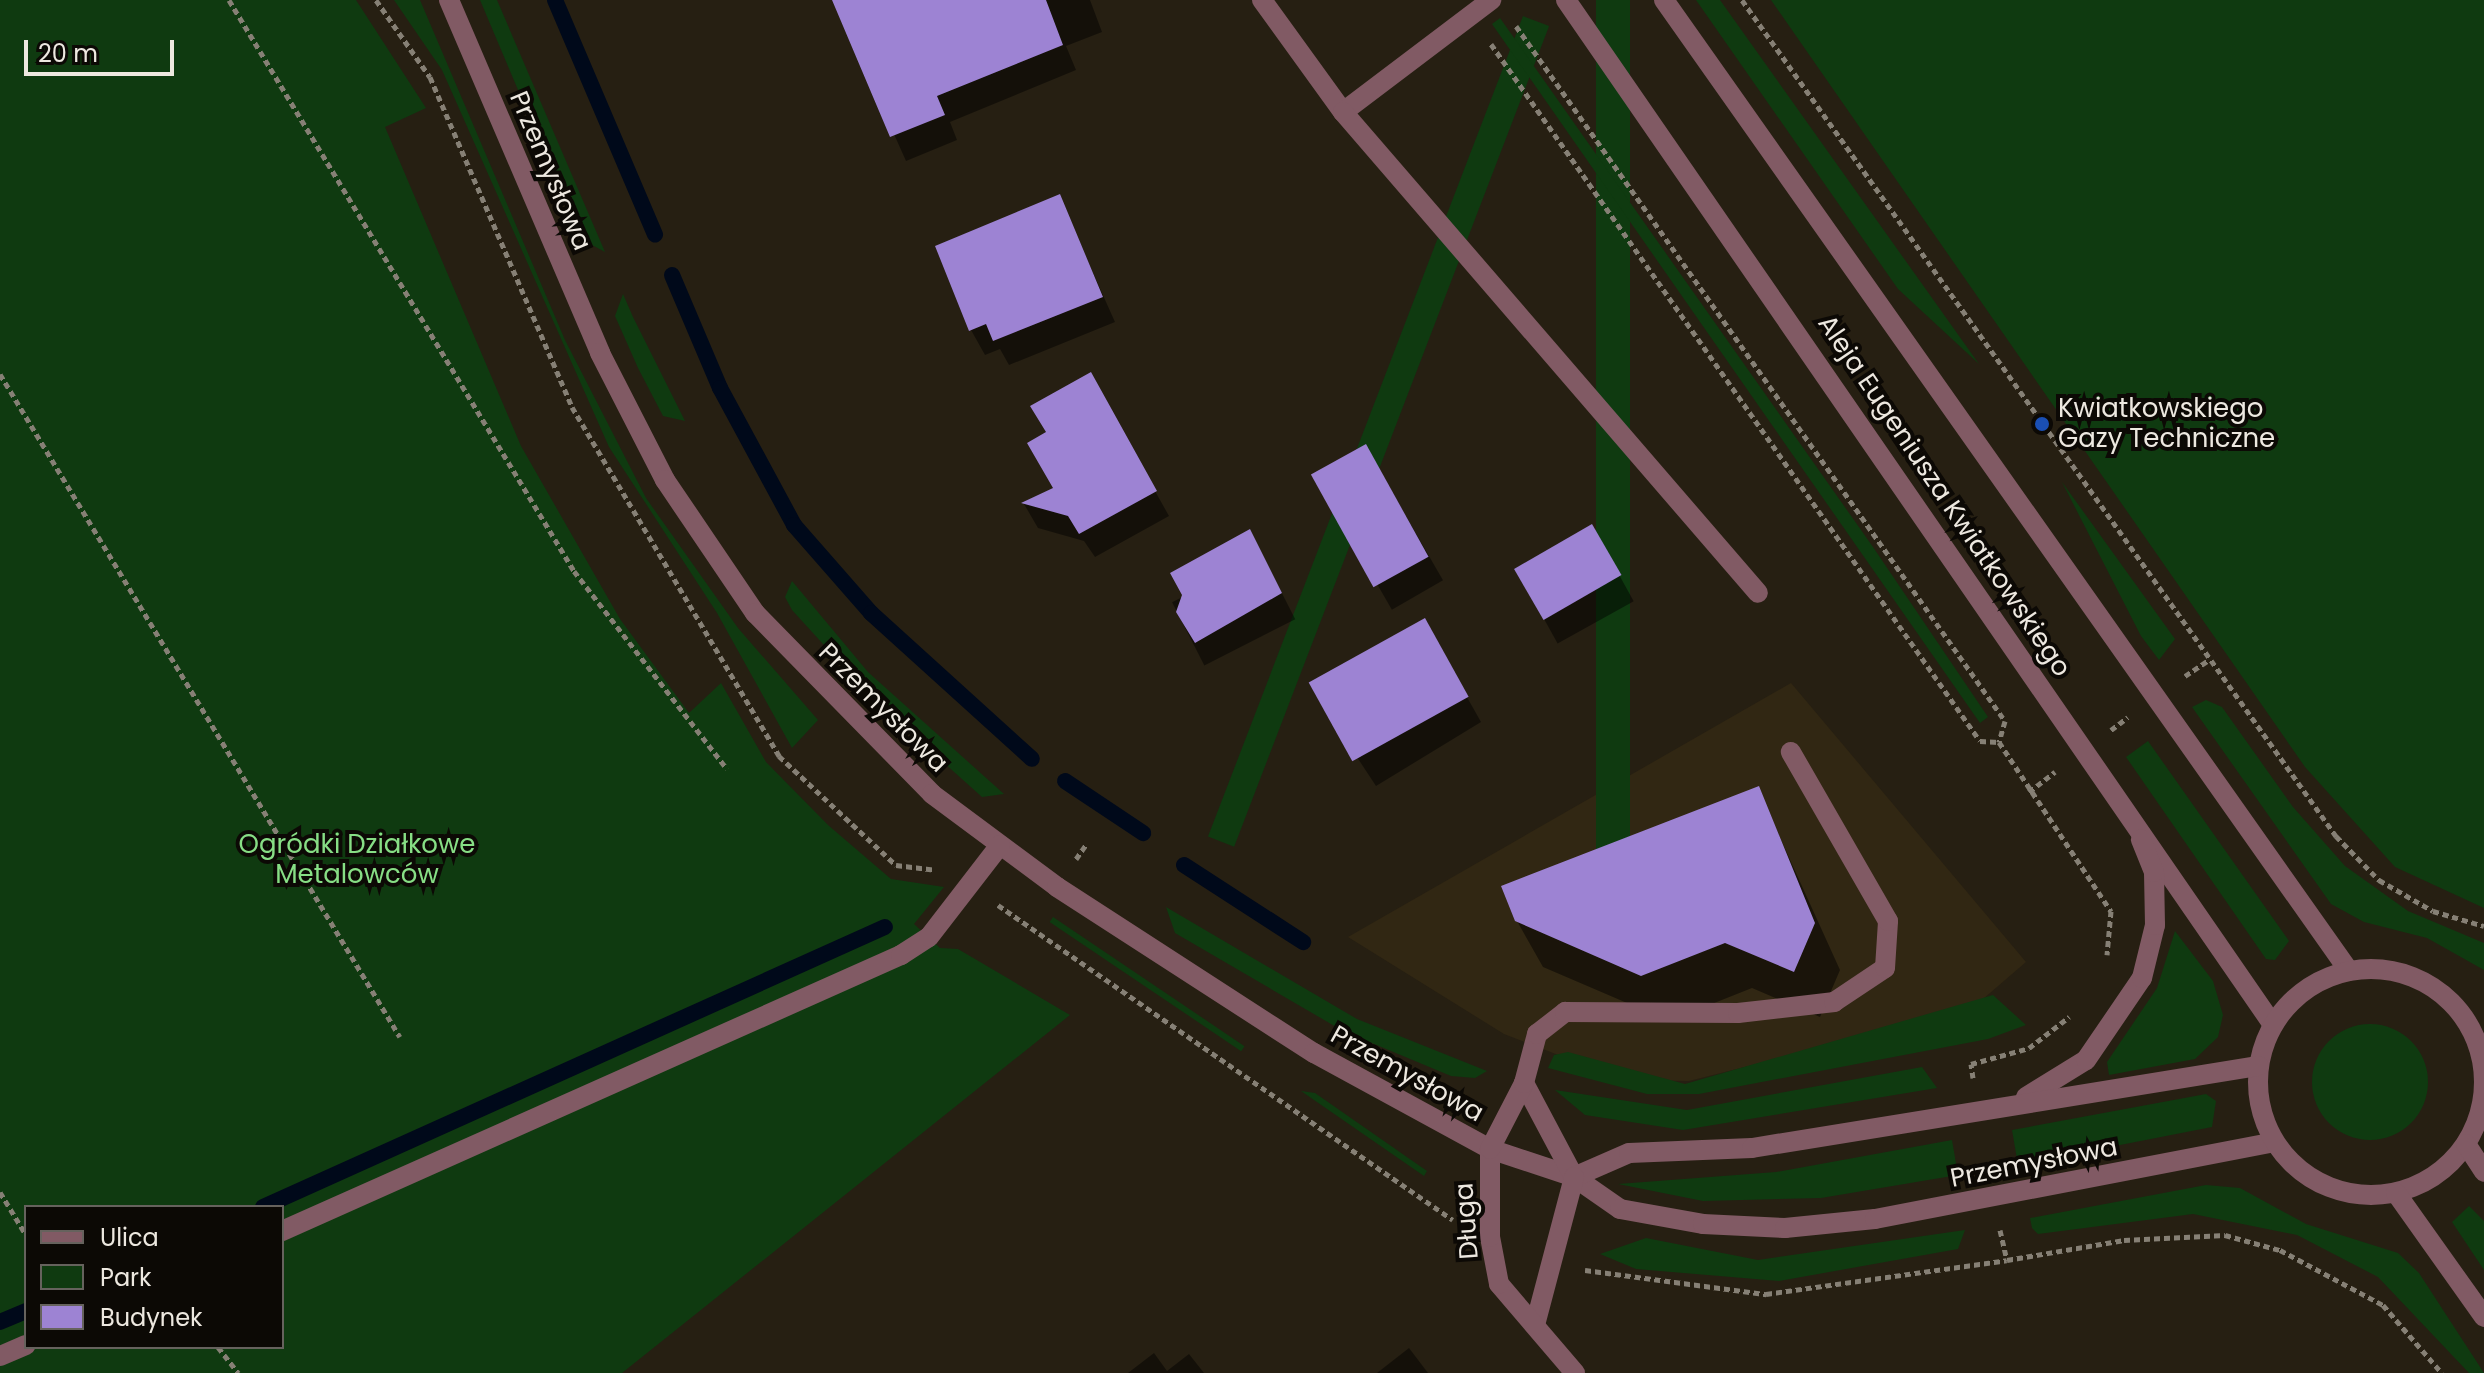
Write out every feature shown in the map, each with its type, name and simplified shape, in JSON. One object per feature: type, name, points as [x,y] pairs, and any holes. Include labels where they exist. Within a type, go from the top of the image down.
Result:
[{"type":"street","name":"Przemysłowa","points":[[449,0],[600,353],[665,480],[755,613],[804,668],[932,794],[1000,845],[1314,1053],[1490,1149],[1574,1177],[1620,1209],[1785,1228],[1875,1219],[2274,1142]]},
{"type":"street","points":[[1262,0],[1343,112],[1758,593]]},
{"type":"street","points":[[1343,112],[1491,0]]},
{"type":"street","name":"Aleja Eugeniusza Kwiatkowskiego","points":[[1566,0],[2129,811],[2273,1025]]},
{"type":"street","name":"Aleja Eugeniusza Kwiatkowskiego","points":[[1664,0],[2349,971]]},
{"type":"street","points":[[1490,1149],[1524,1083],[1537,1034],[1565,1012],[1738,1013],[1834,1002],[1885,968],[1888,921],[1791,752]]},
{"type":"street","name":"Przemysłowa","points":[[2024,1099],[2086,1060],[2142,978],[2155,925],[2154,872],[2129,811]]},
{"type":"street","points":[[284,1230],[901,955],[929,937],[1000,845]]},
{"type":"street","points":[[2349,971],[2414,978],[2475,1018],[2484,1070],[2484,1096],[2466,1144],[2447,1166],[2396,1193],[2327,1187],[2274,1142],[2260,1105],[2258,1066],[2273,1025],[2319,981],[2349,971]]},
{"type":"street","name":"Przemysłowa","points":[[1574,1177],[1629,1153],[1752,1148],[2024,1099],[2104,1096],[2258,1066]]},
{"type":"street","points":[[1524,1083],[1574,1177],[1535,1325]]},
{"type":"street","points":[[2466,1144],[2484,1172]]},
{"type":"street","name":"Długa","points":[[1490,1149],[1490,1237],[1499,1284],[1575,1373]]},
{"type":"street","points":[[2396,1193],[2484,1317]]},
{"type":"street","points":[[0,1356],[24,1346]]},
{"type":"path","points":[[229,0],[574,571],[727,769]]},
{"type":"path","points":[[1742,0],[2207,661],[2336,836],[2379,880],[2433,911],[2484,926]]},
{"type":"path","points":[[1510,17],[2005,721],[1999,742],[2029,792],[2111,911],[2106,966]]},
{"type":"path","points":[[1483,31],[1980,741],[1999,742]]},
{"type":"path","points":[[0,374],[400,1037]]},
{"type":"path","points":[[2029,792],[2207,661]]},
{"type":"path","points":[[985,896],[1416,1188],[1462,1227]]},
{"type":"path","points":[[1973,1082],[1971,1064],[2029,1048],[2075,1012]]},
{"type":"path","points":[[0,1192],[24,1232]]},
{"type":"path","points":[[1999,1224],[2007,1260]]},
{"type":"path","points":[[1581,1268],[1766,1294],[2124,1240],[2225,1235],[2280,1250],[2383,1305],[2442,1373]]},
{"type":"path","points":[[220,1349],[238,1373]]},
{"type":"shaded area","points":[[1791,683],[2026,962],[1969,1011],[1689,1081],[1623,1080],[1504,1034],[1348,937]]},
{"type":"green space","name":"Ogródki Działkowe Metalowców","points":[[0,0],[356,0],[426,108],[385,127],[521,446],[620,619],[689,713],[721,683],[766,762],[828,825],[891,879],[944,887],[914,924],[940,948],[958,949],[1070,1015],[622,1373],[0,1373]]},
{"type":"green space","points":[[394,0],[420,0],[565,340],[646,498],[738,628],[818,720],[792,748],[717,613],[609,447],[442,70]]},
{"type":"green space","points":[[480,0],[497,0],[605,252],[581,239]]},
{"type":"green space","points":[[1596,0],[1630,0],[1630,860],[1596,860]]},
{"type":"green space","points":[[1696,0],[1720,0],[1979,364],[1898,289]]},
{"type":"green space","points":[[1771,0],[2484,0],[2484,908],[2395,867],[2305,767]]},
{"type":"green space","points":[[1523,16],[1549,26],[1234,847],[1208,837]]},
{"type":"green space","points":[[1500,18],[1873,547],[1988,717],[1980,723],[1492,24]]},
{"type":"green space","points":[[623,294],[685,421],[663,416],[638,368],[615,316]]},
{"type":"green space","points":[[2062,482],[2175,639],[2159,660],[2141,636]]},
{"type":"green space","points":[[792,581],[868,672],[1004,794],[982,797],[875,701],[792,610],[785,597]]},
{"type":"green space","points":[[2206,700],[2222,707],[2293,807],[2345,866],[2408,911],[2484,943],[2484,970],[2427,938],[2364,922],[2331,904],[2192,707]]},
{"type":"green space","points":[[2148,741],[2289,941],[2275,960],[2266,959],[2126,757]]},
{"type":"green space","points":[[1166,907],[1357,1019],[1487,1071],[1475,1078],[1451,1076],[1343,1031],[1175,933]]},
{"type":"green space","points":[[1053,917],[1245,1046],[1241,1051],[1050,922]]},
{"type":"green space","points":[[2175,931],[2213,981],[2223,1015],[2218,1037],[2195,1059],[2109,1075],[2107,1062],[2157,988]]},
{"type":"green space","points":[[1993,995],[2026,1025],[1988,1039],[1699,1094],[1647,1094],[1548,1068],[1554,1055],[1568,1052],[1685,1084]]},
{"type":"green space","points":[[2370,1024],[2392,1029],[2411,1041],[2423,1060],[2428,1082],[2423,1104],[2411,1123],[2392,1135],[2370,1140],[2348,1135],[2329,1123],[2317,1104],[2312,1082],[2317,1060],[2329,1041],[2348,1029]]},
{"type":"green space","points":[[1922,1067],[1937,1088],[1683,1130],[1585,1115],[1555,1090],[1687,1110]]},
{"type":"green space","points":[[1301,1091],[1315,1093],[1427,1171],[1424,1176]]},
{"type":"green space","points":[[2206,1094],[2216,1101],[2212,1127],[2018,1165],[2012,1130]]},
{"type":"green space","points":[[1952,1140],[1958,1175],[1821,1198],[1703,1201],[1618,1184],[1776,1172]]},
{"type":"green space","points":[[2206,1185],[2240,1188],[2306,1224],[2398,1253],[2419,1273],[2484,1373],[2469,1373],[2378,1277],[2297,1235],[2193,1214],[2038,1234],[2032,1228],[2030,1218]]},
{"type":"green space","points":[[2469,1206],[2484,1221],[2484,1270],[2452,1222]]},
{"type":"green space","points":[[1965,1230],[1958,1249],[1779,1281],[1636,1269],[1600,1254],[1646,1238],[1758,1260]]},
{"type":"building","points":[[832,0],[1046,0],[1063,45],[937,96],[945,115],[890,137]]},
{"type":"building","points":[[1060,194],[1103,297],[993,341],[986,324],[969,331],[935,246]]},
{"type":"building","points":[[1091,372],[1157,491],[1079,534],[1068,516],[1021,503],[1053,488],[1027,443],[1046,432],[1030,406]]},
{"type":"building","points":[[1366,444],[1429,557],[1373,587],[1311,475]]},
{"type":"building","points":[[1592,524],[1622,575],[1544,620],[1514,569]]},
{"type":"building","points":[[1250,529],[1282,593],[1195,643],[1176,612],[1182,595],[1170,573]]},
{"type":"building","points":[[1425,618],[1469,697],[1352,761],[1309,682]]},
{"type":"building","points":[[1759,786],[1815,923],[1794,972],[1725,943],[1641,976],[1515,921],[1501,886]]},
{"type":"waterway","points":[[555,0],[655,235]]},
{"type":"waterway","points":[[672,275],[720,388],[794,525],[871,613],[1032,759]]},
{"type":"waterway","points":[[1065,781],[1143,833]]},
{"type":"waterway","points":[[1184,865],[1303,942]]},
{"type":"waterway","points":[[267,1205],[885,927]]},
{"type":"waterway","points":[[0,1322],[24,1312]]},
{"type":"place","name":"Kwiatkowskiego Gazy Techniczne","points":[[2042,424]]}]
